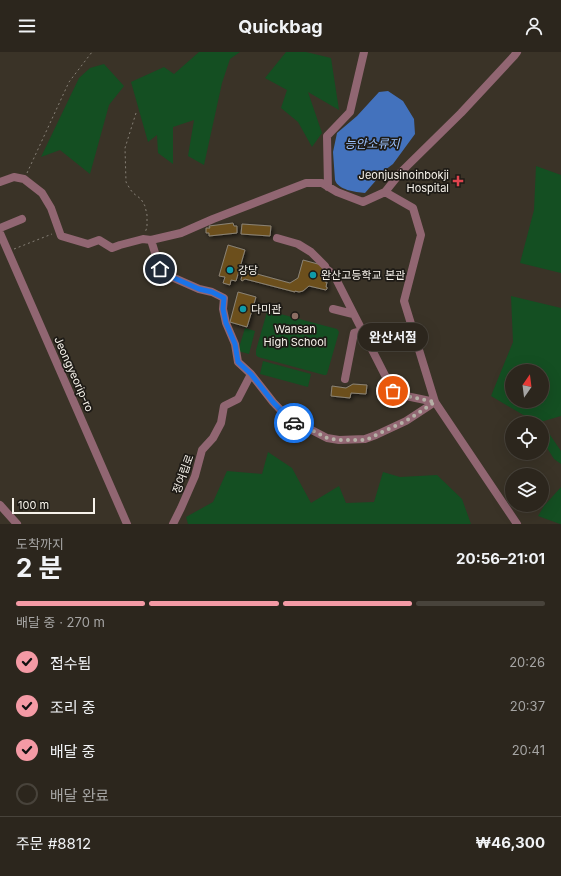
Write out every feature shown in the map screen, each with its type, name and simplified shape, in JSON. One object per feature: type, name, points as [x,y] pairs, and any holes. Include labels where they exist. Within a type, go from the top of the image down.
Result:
[{"type":"street","points":[[328,187],[327,136],[350,112],[364,52]]},
{"type":"street","points":[[1,181],[14,177],[24,179],[42,193],[51,208],[61,236],[88,244],[99,240],[112,248],[120,245],[182,233],[213,218],[306,183],[322,183],[337,192],[363,202],[385,192],[401,172],[461,113],[517,52]]},
{"type":"street","points":[[385,192],[413,208],[421,235],[404,301],[435,402],[517,524]]},
{"type":"street","points":[[0,228],[22,219]]},
{"type":"street","name":"Jeongyeorip-ro","points":[[0,233],[127,524]]},
{"type":"street","points":[[277,238],[298,244],[312,252],[334,275],[393,391],[406,396],[435,402]]},
{"type":"street","points":[[147,240],[160,269],[165,274],[224,298],[223,309],[226,323],[235,344],[238,362],[251,374],[273,402],[292,422],[302,425],[327,438],[338,440],[366,440],[406,421],[435,402]]},
{"type":"street","points":[[333,309],[353,314]]},
{"type":"street","points":[[345,379],[354,333],[362,331]]},
{"type":"street","name":"정여립로","points":[[173,524],[195,476],[202,450],[213,438],[221,422],[224,406],[238,399],[251,374]]},
{"type":"street","points":[[0,505],[17,524]]},
{"type":"path","points":[[24,179],[69,82],[92,52]]},
{"type":"path","points":[[136,113],[125,148],[126,182],[133,194],[141,199],[145,206],[147,215],[147,240]]},
{"type":"path","points":[[8,252],[60,231]]},
{"type":"green space","points":[[199,52],[240,52],[230,59],[222,83],[204,165],[188,156],[194,120],[173,127],[173,164],[158,153],[157,135],[148,142],[131,82],[164,67],[174,74]]},
{"type":"green space","points":[[286,52],[306,52],[331,58],[339,110],[308,92],[322,133],[312,147],[298,122],[281,108],[287,90],[265,78]]},
{"type":"green space","points":[[104,64],[124,86],[109,105],[90,174],[60,150],[41,157],[79,78],[90,68]]},
{"type":"green space","points":[[536,166],[561,175],[561,273],[520,263],[534,210]]},
{"type":"green space","points":[[511,296],[561,308],[561,416],[549,420],[549,416],[525,416],[511,408],[549,408],[549,364],[505,364],[505,404],[491,396],[513,342]]},
{"type":"green space","points":[[269,311],[337,329],[339,332],[326,375],[258,357],[256,355],[256,350],[267,312]]},
{"type":"green space","points":[[245,328],[255,331],[249,354],[238,351]]},
{"type":"green space","points":[[263,361],[311,374],[308,387],[260,374]]},
{"type":"green space","points":[[549,433],[561,451],[561,464],[554,459],[549,451]]},
{"type":"green space","points":[[268,452],[292,468],[311,503],[339,486],[346,503],[374,502],[383,472],[400,477],[437,475],[462,499],[471,524],[188,524],[186,517],[213,502],[227,471],[262,474]]},
{"type":"green space","points":[[561,487],[561,524],[538,516],[540,512],[549,512],[549,500]]},
{"type":"water","name":"능안소류지","points":[[388,91],[403,101],[414,119],[415,134],[393,164],[385,170],[365,193],[343,188],[335,180],[333,152],[337,133],[357,116],[379,92]]},
{"type":"building","points":[[233,223],[234,226],[237,226],[237,233],[209,236],[209,233],[206,233],[206,228],[210,228],[209,226]]},
{"type":"building","points":[[242,224],[271,226],[270,236],[241,234]]},
{"type":"building","name":"강당","points":[[228,245],[245,250],[236,281],[231,280],[230,285],[223,283],[225,277],[219,276]]},
{"type":"building","name":"완산고등학교 본관","points":[[303,260],[329,267],[325,282],[327,282],[326,290],[309,286],[303,291],[295,292],[245,279],[242,281],[241,280],[244,265],[247,266],[246,271],[290,283],[298,278]]},
{"type":"building","name":"다미관","points":[[238,292],[256,297],[247,327],[230,322]]},
{"type":"building","points":[[353,384],[367,385],[366,394],[351,393],[350,398],[331,396],[332,386],[346,388]]},
{"type":"building","points":[[388,391],[392,403],[390,404],[385,393]]},
{"type":"way so far","points":[[294,423],[302,425],[327,438],[338,440],[366,440],[406,421],[435,402],[406,396],[393,391]]},
{"type":"place","name":"Jeonjusinoinbokji Hospital","points":[[458,181]]},
{"type":"place","name":"강당","points":[[230,270]]},
{"type":"place","name":"완산고등학교 본관","points":[[313,275]]},
{"type":"place","name":"다미관","points":[[243,309]]},
{"type":"place","name":"Wansan High School","points":[[295,316]]},
{"type":"place","name":"완산서점","points":[[393,391]]},
{"type":"route","points":[[160,269],[165,274],[224,298],[223,309],[226,323],[235,344],[238,362],[251,374],[273,402],[294,423]]}]
